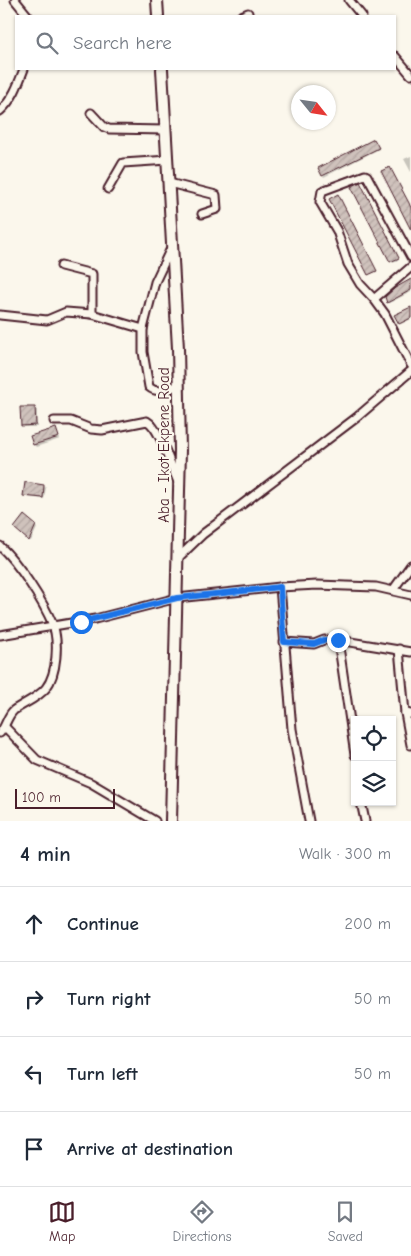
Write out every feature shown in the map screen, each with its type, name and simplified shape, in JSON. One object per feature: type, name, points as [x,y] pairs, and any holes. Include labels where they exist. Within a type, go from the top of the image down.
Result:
[{"type":"highway","points":[[157,0],[158,15]]},
{"type":"highway","name":"Aba - Ikot Ekpene Road","points":[[162,70],[179,385],[178,558],[171,821]]},
{"type":"street","points":[[349,0],[361,15]]},
{"type":"street","points":[[18,1],[27,15]]},
{"type":"street","points":[[243,15],[248,13]]},
{"type":"street","points":[[396,57],[411,75]]},
{"type":"street","points":[[0,111],[9,103],[24,70]]},
{"type":"street","points":[[91,113],[104,127],[110,129],[166,130]]},
{"type":"street","points":[[108,188],[123,164],[168,160]]},
{"type":"street","points":[[411,257],[367,176],[365,175],[322,191],[320,202],[337,231],[348,264],[360,284],[385,314],[411,365]]},
{"type":"street","points":[[169,183],[216,195],[217,209],[202,214]]},
{"type":"street","points":[[172,246],[155,282],[143,329],[143,352],[149,388],[158,392],[179,385]]},
{"type":"street","points":[[61,266],[92,274],[92,314]]},
{"type":"street","points":[[374,299],[411,267]]},
{"type":"street","points":[[0,315],[47,320],[66,312],[92,314],[143,329]]},
{"type":"street","points":[[178,558],[203,534],[356,418],[411,371]]},
{"type":"street","points":[[54,421],[71,422],[90,429],[102,430],[147,421],[161,440],[179,484]]},
{"type":"street","points":[[0,546],[12,557],[21,570],[53,627],[56,650],[54,671],[46,688],[14,710],[2,730],[37,760],[90,783],[155,821]]},
{"type":"street","points":[[393,590],[411,565]]},
{"type":"street","points":[[0,635],[95,619],[177,598],[280,587],[317,585],[376,587],[411,595]]},
{"type":"street","points":[[280,587],[292,729],[309,821]]},
{"type":"street","points":[[284,642],[314,644],[324,640],[338,640],[411,652]]},
{"type":"street","points":[[338,640],[351,728]]},
{"type":"street","points":[[399,649],[411,745]]},
{"type":"street","points":[[362,806],[365,821]]},
{"type":"building","points":[[374,139],[379,148],[322,176],[318,168]]},
{"type":"building","points":[[390,167],[411,208],[411,230],[381,171]]},
{"type":"building","points":[[360,182],[399,258],[390,262],[351,187]]},
{"type":"building","points":[[338,194],[377,271],[368,275],[329,199]]},
{"type":"building","points":[[411,279],[411,290],[387,303],[385,297],[395,288]]},
{"type":"building","points":[[411,307],[411,318],[399,324],[394,315]]},
{"type":"building","points":[[20,407],[35,407],[36,425],[21,426]]},
{"type":"building","points":[[56,428],[59,437],[33,445],[30,436]]},
{"type":"building","points":[[25,482],[44,485],[43,498],[23,496]]},
{"type":"building","points":[[24,515],[36,525],[29,541],[14,528]]},
{"type":"route","points":[[81,622],[177,598],[280,587],[284,642],[314,644],[324,640],[338,640]]}]
